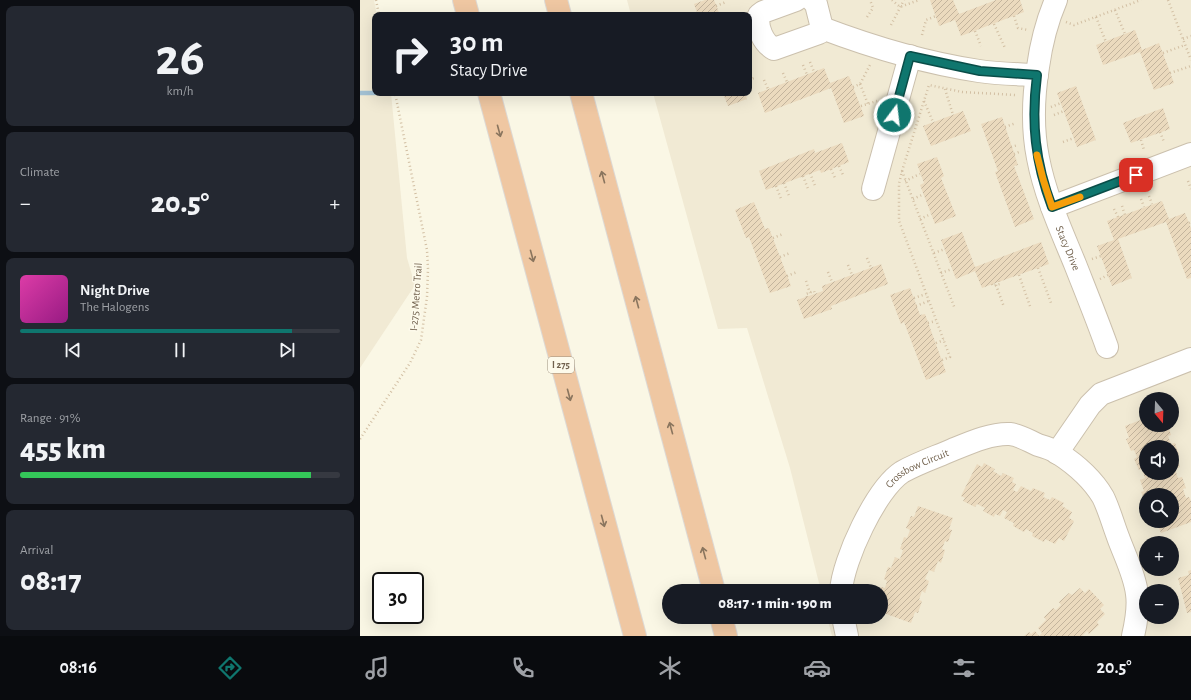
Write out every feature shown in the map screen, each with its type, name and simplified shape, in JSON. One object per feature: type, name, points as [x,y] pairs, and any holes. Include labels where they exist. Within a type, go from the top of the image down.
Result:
[{"type":"highway","points":[[464,0],[467,12]]},
{"type":"highway","points":[[556,0],[559,12]]},
{"type":"highway","name":"I 275","points":[[490,96],[634,636]]},
{"type":"highway","points":[[582,96],[712,584]]},
{"type":"highway","points":[[723,624],[726,636]]},
{"type":"street","points":[[796,0],[763,12],[759,15],[758,24],[767,44],[774,49],[820,33],[822,28],[816,4],[812,0]]},
{"type":"street","name":"Stacy Drive","points":[[1056,0],[1046,27],[1040,54],[1034,116],[1035,138],[1043,179],[1052,207],[1107,347]]},
{"type":"street","points":[[822,28],[846,37],[910,56],[980,71],[1037,75]]},
{"type":"street","points":[[873,189],[910,56]]},
{"type":"street","points":[[1052,207],[1191,154]]},
{"type":"street","points":[[1057,453],[1090,406],[1101,394],[1191,360]]},
{"type":"street","name":"Crossbow Circuit","points":[[842,584],[851,549],[860,531],[874,506],[887,488],[901,473],[962,446],[996,435],[1010,434],[1021,437],[1057,453],[1088,476],[1103,498],[1131,572],[1137,594],[1137,616],[1133,636]]},
{"type":"street","points":[[844,624],[847,636]]},
{"type":"path","points":[[376,0],[378,12]]},
{"type":"path","points":[[867,17],[873,8],[870,0]]},
{"type":"path","points":[[892,0],[900,7]]},
{"type":"path","points":[[891,25],[904,0]]},
{"type":"path","points":[[900,7],[919,0]]},
{"type":"path","points":[[1063,22],[1074,25],[1141,0]]},
{"type":"path","points":[[1168,0],[1191,59]]},
{"type":"path","points":[[716,6],[726,2]]},
{"type":"path","points":[[1115,10],[1125,34]]},
{"type":"path","points":[[922,35],[926,20],[936,16]]},
{"type":"path","points":[[1014,16],[1018,28],[1030,30]]},
{"type":"path","points":[[1096,17],[1106,42]]},
{"type":"path","points":[[994,24],[1006,48]]},
{"type":"path","points":[[975,31],[981,46]]},
{"type":"path","points":[[1183,39],[1191,36]]},
{"type":"path","points":[[1163,53],[1185,45]]},
{"type":"path","points":[[810,62],[814,72]]},
{"type":"path","points":[[803,65],[807,75]]},
{"type":"path","points":[[853,86],[860,84],[870,65]]},
{"type":"path","points":[[1170,73],[1191,66]]},
{"type":"path","points":[[783,72],[787,82]]},
{"type":"path","points":[[764,80],[768,89]]},
{"type":"path","points":[[860,84],[868,104]]},
{"type":"path","points":[[942,360],[950,356],[899,221],[899,184],[902,171],[929,85],[962,92],[1021,95]]},
{"type":"path","points":[[945,88],[953,115]]},
{"type":"path","name":"I-275 Metro Trail","points":[[360,439],[410,362],[421,340],[426,297],[428,268],[426,250],[395,96]]},
{"type":"path","points":[[924,100],[933,122]]},
{"type":"path","points":[[861,106],[877,101]]},
{"type":"path","points":[[1051,107],[1061,104]]},
{"type":"path","points":[[1054,115],[1064,111]]},
{"type":"path","points":[[1005,127],[1020,122]]},
{"type":"path","points":[[1160,132],[1164,142]]},
{"type":"path","points":[[1063,142],[1074,138]]},
{"type":"path","points":[[1140,140],[1144,150]]},
{"type":"path","points":[[839,166],[843,175]]},
{"type":"path","points":[[832,169],[835,178]]},
{"type":"path","points":[[902,171],[955,309]]},
{"type":"path","points":[[810,173],[816,186]]},
{"type":"path","points":[[905,181],[920,174]]},
{"type":"path","points":[[804,176],[808,189]]},
{"type":"path","points":[[1188,181],[1191,189]]},
{"type":"path","points":[[784,183],[789,196]]},
{"type":"path","points":[[776,186],[782,199]]},
{"type":"path","points":[[913,200],[924,194]]},
{"type":"path","points":[[1149,196],[1152,204]]},
{"type":"path","points":[[1141,199],[1144,207]]},
{"type":"path","points":[[1122,206],[1125,215]]},
{"type":"path","points":[[1114,209],[1118,217]]},
{"type":"path","points":[[920,218],[931,214]]},
{"type":"path","points":[[773,238],[783,234]]},
{"type":"path","points":[[934,253],[945,249]]},
{"type":"path","points":[[780,257],[790,253]]},
{"type":"path","points":[[1092,260],[1101,256]]},
{"type":"path","points":[[867,258],[871,268]]},
{"type":"path","points":[[848,265],[852,275]]},
{"type":"path","points":[[941,273],[952,268]]},
{"type":"path","points":[[1038,268],[1051,303]]},
{"type":"path","points":[[787,276],[797,272]]},
{"type":"path","points":[[828,272],[832,282]]},
{"type":"path","points":[[1019,275],[1030,306]]},
{"type":"path","points":[[806,281],[810,292]]},
{"type":"path","points":[[996,285],[1000,284],[999,281]]},
{"type":"path","points":[[992,284],[993,286],[996,285]]},
{"type":"path","points":[[996,285],[1004,307]]},
{"type":"path","points":[[810,292],[814,291],[815,294]]},
{"type":"path","points":[[807,297],[806,294],[810,292]]},
{"type":"path","points":[[914,298],[926,294]]},
{"type":"path","points":[[916,306],[929,301]]},
{"type":"path","points":[[928,323],[936,320]]},
{"type":"path","points":[[936,343],[944,340]]},
{"type":"shaded area","points":[[360,0],[374,0],[376,12],[372,12],[372,96],[391,96],[407,258],[415,285],[360,368]]},
{"type":"shaded area","points":[[627,0],[1191,0],[1191,636],[832,636],[829,624],[888,624],[888,584],[819,584],[790,468],[747,328],[718,329],[654,96],[752,96],[752,12],[630,12]]},
{"type":"building","points":[[705,0],[714,0],[719,12],[697,12],[694,4]]},
{"type":"building","points":[[930,0],[953,0],[959,14],[996,0],[1020,0],[1024,12],[961,36],[955,20],[939,26]]},
{"type":"building","points":[[1135,30],[1142,50],[1159,43],[1174,83],[1154,90],[1140,52],[1103,65],[1096,45]]},
{"type":"building","points":[[824,68],[830,83],[849,76],[864,116],[844,123],[831,88],[765,113],[758,93]]},
{"type":"building","points":[[1076,86],[1096,140],[1077,147],[1057,93]]},
{"type":"building","points":[[724,96],[746,96],[747,99],[728,106]]},
{"type":"building","points":[[1163,108],[1170,129],[1131,143],[1123,123]]},
{"type":"building","points":[[963,111],[971,131],[931,146],[923,126]]},
{"type":"building","points":[[1002,117],[1018,165],[1014,166],[1034,219],[1015,227],[995,172],[998,171],[981,124]]},
{"type":"building","points":[[842,143],[849,162],[821,173],[820,170],[766,190],[759,171],[814,149],[815,153]]},
{"type":"building","points":[[937,157],[944,176],[941,178],[956,216],[935,224],[920,185],[924,183],[917,164]]},
{"type":"building","points":[[1162,201],[1169,219],[1185,213],[1191,228],[1191,278],[1187,279],[1166,222],[1118,239],[1132,278],[1112,286],[1097,246],[1114,240],[1107,221]]},
{"type":"building","points":[[754,202],[765,229],[769,228],[791,286],[770,293],[749,237],[746,238],[735,210]]},
{"type":"building","points":[[962,232],[975,267],[1041,242],[1049,264],[982,288],[975,271],[956,279],[941,240]]},
{"type":"building","points":[[881,264],[888,284],[831,306],[832,309],[804,319],[797,300],[823,291],[822,286]]},
{"type":"building","points":[[910,288],[920,315],[925,314],[946,372],[926,380],[904,322],[901,324],[890,295]]},
{"type":"building","points":[[1139,421],[1139,432],[1170,432],[1171,435],[1168,436],[1170,440],[1139,440],[1139,470],[1134,459],[1137,457],[1134,450],[1131,451],[1126,439],[1129,438],[1125,426]]},
{"type":"building","points":[[984,463],[995,469],[993,471],[1001,476],[1003,473],[1014,478],[1012,482],[1016,484],[1013,490],[1017,492],[1021,486],[1031,491],[1033,488],[1045,493],[1043,497],[1050,500],[1052,497],[1064,503],[1062,506],[1072,512],[1069,518],[1074,521],[1064,541],[1059,538],[1055,544],[1045,539],[1044,542],[1032,536],[1033,533],[1026,529],[1024,532],[1013,526],[1014,523],[1004,518],[1007,512],[1003,510],[1000,516],[995,514],[994,517],[983,511],[985,508],[977,504],[975,507],[963,501],[965,498],[961,496],[977,464],[982,467]]},
{"type":"building","points":[[1182,477],[1186,488],[1183,489],[1186,498],[1189,497],[1191,501],[1191,522],[1179,526],[1179,488],[1143,488],[1140,480],[1179,480],[1179,478]]},
{"type":"building","points":[[918,506],[953,518],[949,529],[952,530],[948,542],[945,541],[942,549],[945,550],[941,563],[938,561],[934,572],[929,570],[925,579],[929,581],[925,593],[922,591],[919,600],[922,601],[918,613],[915,612],[911,623],[888,615],[888,584],[886,584],[887,581],[884,579],[888,567],[891,568],[895,557],[900,559],[903,550],[900,549],[904,537],[907,538],[910,530],[906,528],[911,516],[914,517]]},
{"type":"building","points":[[1159,528],[1175,528],[1161,533]]},
{"type":"building","points":[[1191,570],[1191,612],[1187,613],[1178,578],[1189,575],[1188,571]]},
{"type":"building","points":[[1080,588],[1085,593],[1089,589],[1104,605],[1100,609],[1105,614],[1097,622],[1099,625],[1089,634],[1087,631],[1082,636],[1039,636],[1042,633],[1038,628],[1046,620],[1044,617],[1053,608],[1056,610],[1061,605],[1059,602],[1069,593],[1072,595]]},
{"type":"building","points":[[1035,631],[1039,636],[1024,636],[1029,632],[1031,634]]},
{"type":"waterway","points":[[360,93],[372,93]]},
{"type":"slow traffic","points":[[1037,155],[1052,207],[1080,197]]},
{"type":"route","points":[[894,115],[910,56],[960,68],[980,71],[1037,75],[1034,96],[1035,138],[1043,179],[1052,207],[1136,175]]}]
